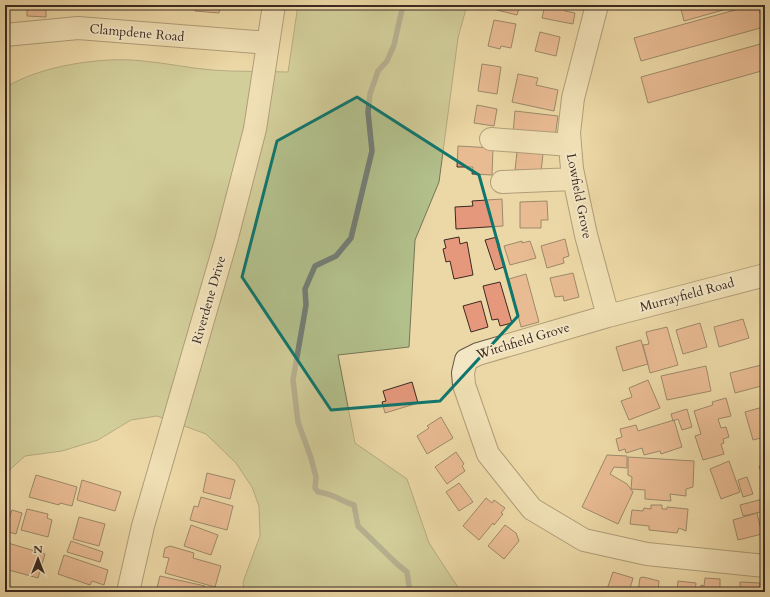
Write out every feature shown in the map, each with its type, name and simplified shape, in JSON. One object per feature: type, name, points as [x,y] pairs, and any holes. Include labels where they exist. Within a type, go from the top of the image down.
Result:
[{"type":"street","name":"Riverdene Drive","points":[[128,592],[143,526],[226,241],[253,136],[274,5]]},
{"type":"street","name":"Lowfield Grove","points":[[597,5],[573,98],[569,133],[574,179],[586,235],[608,316]]},
{"type":"street","name":"Clampdene Road","points":[[5,35],[78,28],[268,44]]},
{"type":"street","points":[[491,139],[570,145]]},
{"type":"street","points":[[502,182],[574,179]]},
{"type":"street","name":"Murrayfield Road","points":[[608,316],[765,276]]},
{"type":"street","name":"Witchfield Grove","points":[[608,316],[478,354],[466,360],[463,372],[464,385],[488,454],[532,509],[584,540],[647,554],[765,566]]},
{"type":"highlighted area","points":[[357,97],[479,175],[518,316],[440,401],[331,410],[242,277],[277,141]]},
{"type":"green space","points":[[298,5],[467,5],[458,38],[439,182],[415,240],[409,347],[338,355],[355,443],[407,479],[429,543],[461,592],[244,592],[243,582],[260,536],[259,506],[252,487],[236,463],[206,434],[157,416],[131,420],[98,440],[62,451],[25,456],[5,474],[5,88],[19,80],[53,68],[72,64],[110,60],[143,61],[212,70],[288,72]]},
{"type":"building","points":[[27,5],[46,5],[46,17],[27,16]]},
{"type":"building","points":[[195,5],[220,5],[219,13],[195,11]]},
{"type":"building","points":[[498,5],[520,5],[517,15],[497,10]]},
{"type":"building","points":[[545,5],[566,5],[565,11],[575,13],[573,24],[542,18]]},
{"type":"building","points":[[680,5],[741,5],[684,21]]},
{"type":"building","points":[[753,5],[758,5],[764,27],[641,61],[634,38]]},
{"type":"building","points":[[494,20],[516,24],[511,48],[501,46],[500,49],[488,46]]},
{"type":"building","points":[[540,32],[560,37],[556,56],[535,51]]},
{"type":"building","points":[[764,43],[765,70],[648,103],[641,77]]},
{"type":"building","points":[[482,64],[501,67],[497,94],[478,91]]},
{"type":"building","points":[[518,74],[538,78],[536,85],[558,90],[554,111],[512,102]]},
{"type":"building","points":[[477,105],[497,109],[494,126],[474,123]]},
{"type":"building","points":[[515,111],[558,116],[555,137],[513,133]]},
{"type":"building","points":[[458,146],[493,148],[492,175],[472,174],[473,167],[457,167]]},
{"type":"building","points":[[517,152],[543,154],[541,172],[515,170]]},
{"type":"building","points":[[502,199],[503,226],[456,229],[455,207],[473,206],[472,201]]},
{"type":"building","points":[[547,201],[548,220],[541,220],[541,228],[520,228],[520,202]]},
{"type":"building","points":[[459,237],[460,244],[467,242],[473,275],[454,279],[450,261],[446,262],[443,249],[446,248],[444,240]]},
{"type":"building","points":[[497,237],[500,246],[498,247],[504,267],[495,270],[485,240]]},
{"type":"building","points":[[565,239],[569,256],[563,258],[564,263],[547,268],[541,246]]},
{"type":"building","points":[[522,241],[522,243],[530,241],[536,258],[510,265],[504,246]]},
{"type":"building","points":[[573,273],[579,297],[564,301],[563,296],[555,297],[550,278]]},
{"type":"building","points":[[526,274],[539,322],[521,327],[509,279]]},
{"type":"building","points":[[500,282],[512,323],[500,326],[498,319],[492,320],[483,286]]},
{"type":"building","points":[[481,301],[488,327],[471,332],[463,306]]},
{"type":"building","points":[[743,319],[749,338],[719,347],[714,327]]},
{"type":"building","points":[[700,323],[707,347],[683,354],[676,330]]},
{"type":"building","points":[[667,327],[678,365],[650,373],[643,345],[649,344],[646,332]]},
{"type":"building","points":[[641,340],[648,364],[623,371],[616,347]]},
{"type":"building","points":[[765,364],[765,385],[735,393],[730,373]]},
{"type":"building","points":[[706,366],[711,391],[667,400],[661,376]]},
{"type":"building","points":[[648,380],[660,408],[629,420],[621,401],[632,397],[629,388]]},
{"type":"building","points":[[412,382],[418,403],[385,413],[382,402],[386,401],[383,391]]},
{"type":"building","points":[[726,398],[731,416],[718,419],[721,428],[726,427],[729,437],[723,439],[724,443],[721,444],[724,454],[703,460],[695,436],[701,434],[694,411],[713,405],[712,402]]},
{"type":"building","points":[[764,402],[765,437],[753,440],[745,412],[763,407]]},
{"type":"building","points":[[687,409],[692,427],[682,430],[678,419],[673,421],[671,414]]},
{"type":"building","points":[[441,417],[453,438],[427,454],[417,436],[429,428],[427,426]]},
{"type":"building","points":[[674,420],[682,447],[661,454],[660,451],[644,455],[642,448],[626,453],[625,449],[619,451],[616,439],[622,437],[620,429],[636,425],[638,431]]},
{"type":"building","points":[[456,452],[464,464],[462,466],[465,471],[447,484],[435,467]]},
{"type":"building","points":[[607,455],[627,456],[627,468],[614,467],[610,474],[627,484],[633,492],[618,524],[582,507]]},
{"type":"building","points":[[628,457],[694,461],[693,487],[686,489],[686,496],[670,494],[671,501],[645,499],[645,490],[631,489],[632,477],[628,475]]},
{"type":"building","points":[[729,461],[740,492],[721,499],[710,469]]},
{"type":"building","points":[[765,464],[765,486],[759,466]]},
{"type":"building","points":[[207,473],[235,480],[230,499],[203,492]]},
{"type":"building","points":[[36,475],[77,487],[72,506],[60,503],[59,505],[29,497]]},
{"type":"building","points":[[747,477],[753,494],[743,497],[738,480]]},
{"type":"building","points":[[82,480],[121,492],[115,511],[77,500]]},
{"type":"building","points":[[459,483],[473,502],[459,511],[446,492]]},
{"type":"building","points":[[765,486],[765,499],[763,499],[760,488]]},
{"type":"building","points":[[201,497],[233,506],[227,530],[190,520],[194,506],[198,507]]},
{"type":"building","points":[[486,498],[492,503],[494,500],[505,508],[501,513],[503,514],[494,525],[493,523],[479,540],[463,526]]},
{"type":"building","points":[[765,499],[765,511],[743,516],[740,505]]},
{"type":"building","points":[[651,505],[662,505],[662,509],[667,509],[667,507],[688,509],[686,531],[679,528],[677,533],[649,530],[649,526],[630,524],[632,510],[643,511],[644,508],[651,509]]},
{"type":"building","points":[[27,509],[48,514],[47,518],[52,520],[48,537],[21,530]]},
{"type":"building","points":[[12,510],[22,513],[16,534],[5,531]]},
{"type":"building","points":[[765,511],[765,529],[763,529]]},
{"type":"building","points":[[757,513],[762,534],[738,540],[733,520]]},
{"type":"building","points":[[79,517],[105,524],[99,546],[73,539]]},
{"type":"building","points":[[191,525],[218,535],[211,555],[184,546]]},
{"type":"building","points":[[505,525],[516,533],[519,541],[504,559],[488,546]]},
{"type":"building","points":[[71,541],[103,552],[100,562],[67,552]]},
{"type":"building","points":[[8,543],[45,554],[38,578],[5,569],[5,553]]},
{"type":"building","points":[[170,546],[194,553],[193,558],[221,566],[215,587],[165,573],[169,558],[163,557],[165,548]]},
{"type":"building","points":[[64,555],[108,570],[104,585],[92,581],[90,585],[58,574]]},
{"type":"building","points":[[613,572],[633,578],[629,592],[606,592]]},
{"type":"building","points":[[160,576],[205,586],[204,592],[156,592]]},
{"type":"building","points":[[643,577],[659,581],[658,592],[638,592],[640,578]]},
{"type":"building","points":[[705,578],[720,579],[720,592],[700,592],[701,585],[704,586]]},
{"type":"building","points":[[678,581],[696,583],[695,592],[677,592]]},
{"type":"building","points":[[740,582],[760,583],[760,589],[765,590],[765,592],[740,592]]},
{"type":"waterway","points":[[403,5],[394,45],[387,61],[378,71],[370,94],[368,112],[372,151],[351,238],[336,256],[315,266],[305,289],[306,305],[293,380],[298,422],[316,477],[315,488],[318,492],[328,494],[354,505],[358,526],[407,572],[410,592]]}]
